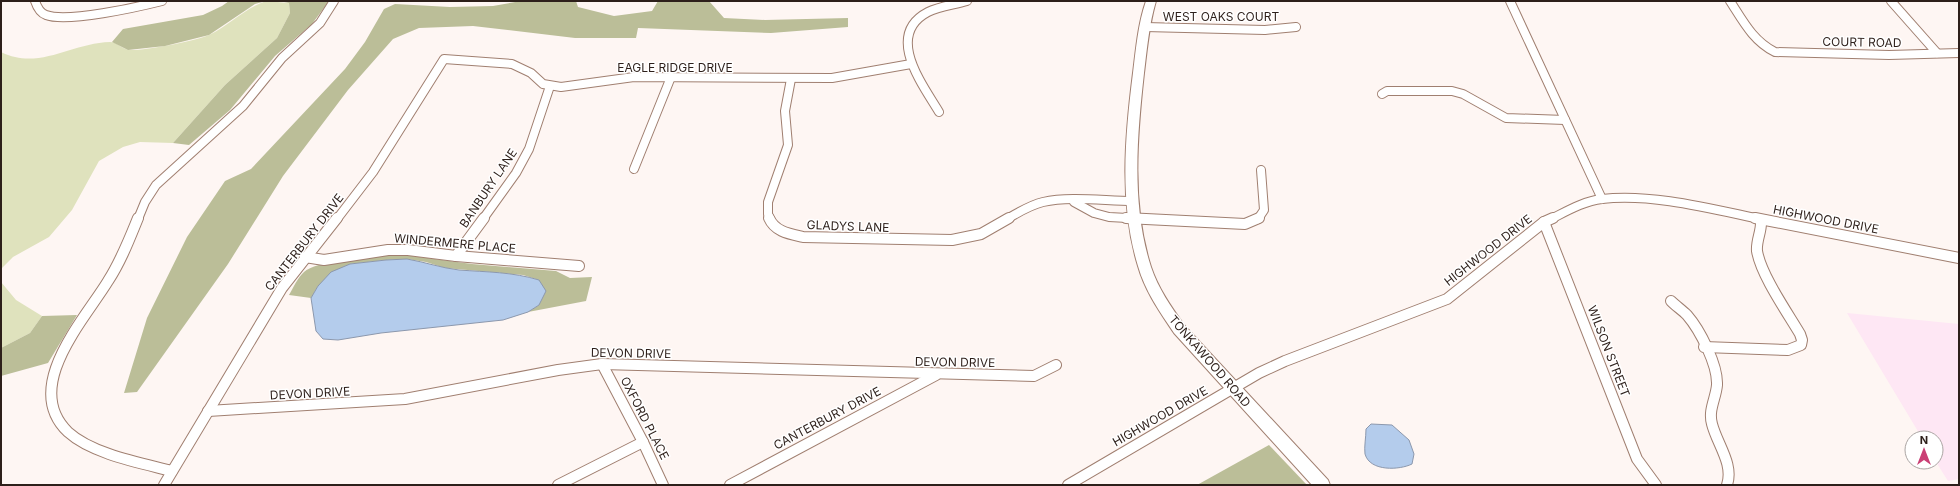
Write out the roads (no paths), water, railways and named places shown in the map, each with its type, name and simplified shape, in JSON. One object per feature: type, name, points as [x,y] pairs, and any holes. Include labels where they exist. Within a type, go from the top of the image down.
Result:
[{"type":"street","points":[[35,1],[41,12],[47,16],[66,18],[162,1]]},
{"type":"street","points":[[172,471],[96,449],[75,438],[61,425],[54,409],[51,391],[54,371],[61,351],[73,331],[110,280],[124,254],[144,204],[155,187],[169,171],[223,126],[243,107],[289,50],[321,22],[334,1]]},
{"type":"street","points":[[939,112],[911,64],[909,43],[911,29],[919,17],[935,9],[966,1]]},
{"type":"street","name":"TONKAWOOD ROAD","points":[[1151,1],[1145,27],[1133,139],[1134,201],[1142,258],[1157,294],[1179,329],[1322,485]]},
{"type":"street","points":[[1510,1],[1602,199]]},
{"type":"street","name":"COURT ROAD","points":[[1730,1],[1758,42],[1764,48],[1775,52],[1889,55],[1959,52]]},
{"type":"street","points":[[1891,1],[1937,53]]},
{"type":"street","name":"WEST OAKS COURT","points":[[1145,27],[1265,30],[1296,27]]},
{"type":"street","name":"CANTERBURY DRIVE","points":[[164,485],[282,288],[373,172],[444,58],[512,64],[531,73],[543,84],[550,86]]},
{"type":"street","name":"EAGLE RIDGE DRIVE","points":[[550,86],[571,86],[634,77],[791,79],[832,78],[911,64]]},
{"type":"street","points":[[634,169],[671,77]]},
{"type":"street","name":"GLADYS LANE","points":[[791,79],[785,105],[788,147],[770,197],[767,212],[768,219],[772,226],[784,233],[803,237],[952,240],[971,237],[990,230],[1035,204],[1050,200],[1134,201]]},
{"type":"street","name":"BANBURY LANE","points":[[456,256],[516,173],[529,149],[550,86]]},
{"type":"street","points":[[1382,94],[1387,91],[1452,91],[1463,94],[1506,118],[1565,120]]},
{"type":"street","name":"GLADYS LANE","points":[[1070,201],[1102,216],[1136,219],[1245,224],[1252,223],[1262,216],[1264,210],[1261,170]]},
{"type":"street","name":"HIGHWOOD DRIVE","points":[[1068,485],[1233,388],[1285,361],[1447,299],[1544,222],[1583,204],[1602,199],[1648,199],[1674,202],[1959,258]]},
{"type":"street","points":[[1704,347],[1788,350],[1801,346],[1802,340],[1800,334],[1764,271],[1760,260],[1757,249],[1758,240],[1762,229],[1761,220]]},
{"type":"street","name":"WILSON STREET","points":[[1544,222],[1637,459],[1656,485]]},
{"type":"street","name":"WINDERMERE PLACE","points":[[305,257],[324,260],[388,250],[408,250],[456,256],[580,266]]},
{"type":"street","points":[[1671,301],[1688,316],[1716,373],[1717,385],[1711,406],[1710,418],[1730,474],[1727,485]]},
{"type":"street","name":"DEVON DRIVE","points":[[208,411],[405,399],[558,370],[602,364],[1034,376],[1056,365]]},
{"type":"street","name":"OXFORD PLACE","points":[[602,364],[643,442],[663,485]]},
{"type":"street","name":"CANTERBURY DRIVE","points":[[730,485],[937,374]]},
{"type":"street","points":[[558,485],[643,442]]},
{"type":"water","points":[[407,259],[452,269],[529,277],[539,280],[546,291],[539,305],[528,312],[503,320],[381,333],[338,340],[323,339],[316,331],[311,298],[318,286],[331,272],[350,264]]},
{"type":"water","points":[[1371,424],[1392,425],[1409,440],[1414,454],[1412,464],[1400,468],[1386,468],[1379,467],[1368,460],[1365,454],[1366,429]]}]
